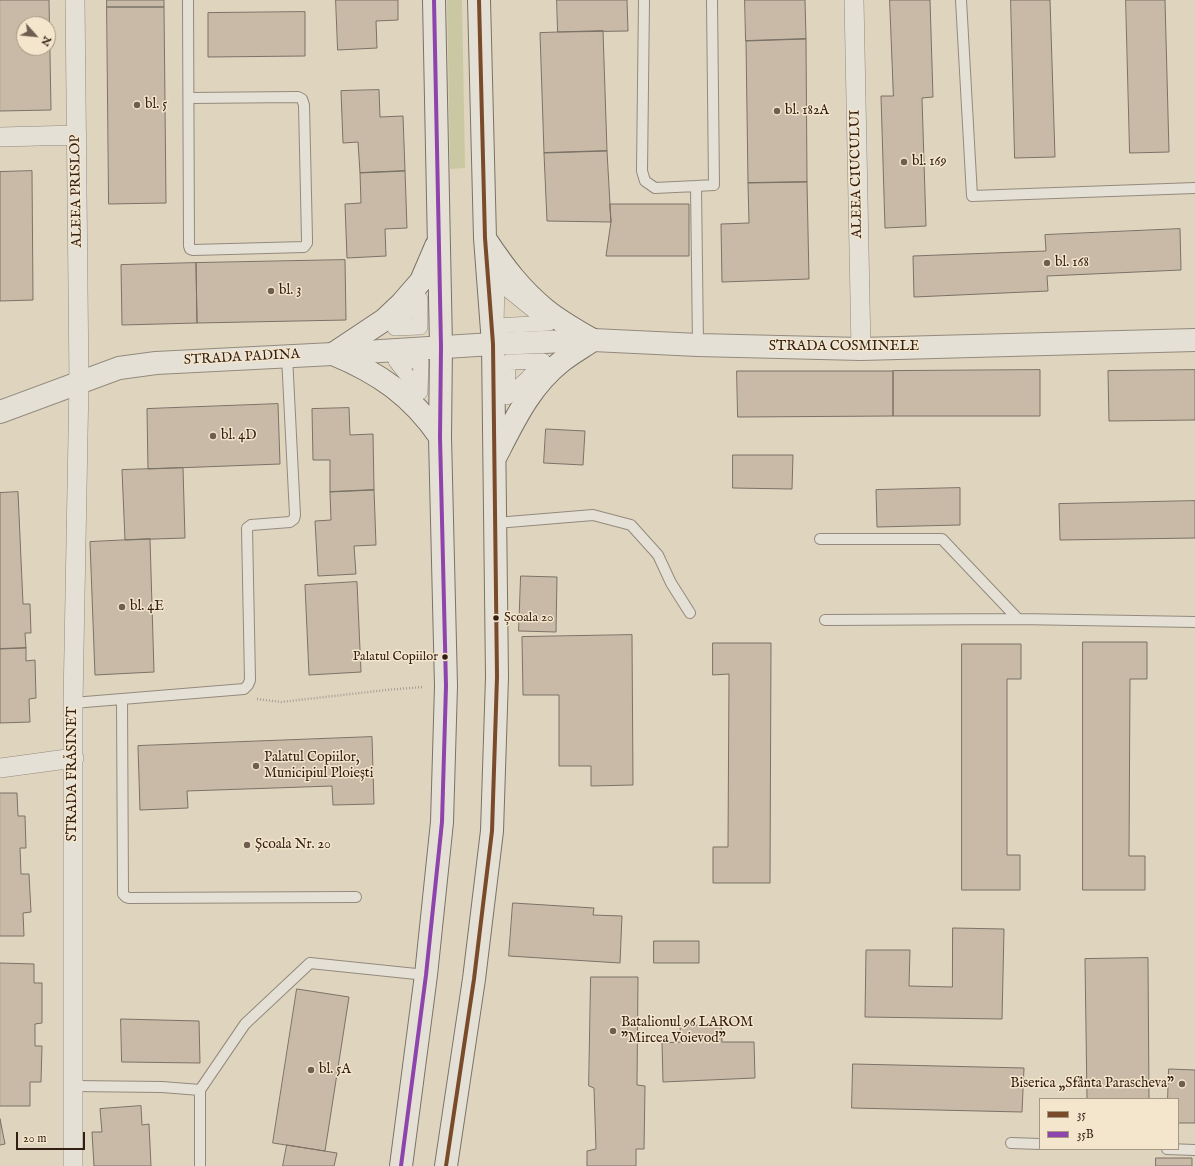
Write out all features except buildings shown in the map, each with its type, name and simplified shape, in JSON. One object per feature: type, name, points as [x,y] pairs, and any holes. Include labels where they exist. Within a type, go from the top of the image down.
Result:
[{"type":"main road","points":[[402,1166],[426,975],[442,822],[446,686],[440,437],[441,346],[434,0]]},
{"type":"main road","points":[[446,1166],[474,979],[492,831],[497,677],[493,344],[485,238],[479,0]]},
{"type":"main road","points":[[485,238],[504,267],[527,293],[547,311],[593,340],[562,361],[535,387],[521,407],[495,458]]},
{"type":"main road","points":[[333,354],[384,320],[401,304],[421,281],[439,241]]},
{"type":"main road","name":"STRADA COSMINELE","points":[[493,344],[593,340],[698,345],[861,349],[1195,340]]},
{"type":"main road","name":"STRADA PADINA","points":[[0,412],[119,368],[156,363],[493,344]]},
{"type":"main road","points":[[333,354],[356,363],[398,390],[421,412],[440,437]]},
{"type":"street","name":"ALEEA PRISLOP","points":[[75,0],[79,382]]},
{"type":"street","name":"ALEEA CIUCULUI","points":[[854,0],[861,349]]},
{"type":"street","points":[[0,137],[77,135]]},
{"type":"street","name":"STRADA FRĂSINET","points":[[73,1166],[73,702],[79,382]]},
{"type":"street","points":[[0,768],[74,758]]},
{"type":"lane","points":[[188,0],[190,249],[304,247],[307,244],[307,239],[304,105],[302,99],[298,97],[189,98]]},
{"type":"lane","points":[[644,0],[642,171],[645,181],[655,188],[714,185],[712,0]]},
{"type":"lane","points":[[961,0],[972,196],[1195,188]]},
{"type":"lane","points":[[696,186],[698,345]]},
{"type":"lane","points":[[73,702],[244,689],[248,685],[250,680],[247,528],[251,525],[290,522],[294,519],[295,515],[287,356]]},
{"type":"lane","points":[[496,523],[593,515],[631,524],[658,555],[671,583],[690,613]]},
{"type":"lane","points":[[820,539],[942,539],[1018,619]]},
{"type":"lane","points":[[825,620],[1018,619],[1195,622]]},
{"type":"lane","points":[[122,699],[123,894],[126,897],[356,897]]},
{"type":"lane","points":[[200,1166],[200,1090],[245,1024],[310,963],[426,975]]},
{"type":"lane","points":[[73,1086],[162,1087],[200,1090]]},
{"type":"lane","points":[[1011,1143],[1039,1144]]},
{"type":"lane","points":[[1179,1149],[1195,1150]]},
{"type":"path","points":[[248,685],[258,700],[281,702],[386,690],[446,686]]},
{"type":"shaded area","points":[[447,0],[462,0],[465,168],[450,169]]},
{"type":"transit line","name":"35B","points":[[401,1166],[426,975],[442,822],[446,686],[440,437],[441,346],[434,0]]},
{"type":"transit line","name":"35","points":[[446,1166],[474,979],[492,831],[497,677],[493,344],[485,238],[479,0]]},
{"type":"place","name":"bl. 5","points":[[137,105]]},
{"type":"place","name":"bl. 182A","points":[[777,111]]},
{"type":"place","name":"bl. 169","points":[[904,162]]},
{"type":"place","name":"bl. 168","points":[[1047,263]]},
{"type":"place","name":"bl. 3","points":[[271,291]]},
{"type":"place","name":"bl. 4D","points":[[213,436]]},
{"type":"place","name":"bl. 4E","points":[[122,607]]},
{"type":"place","name":"Școala 20","points":[[496,618]]},
{"type":"place","name":"Palatul Copiilor","points":[[445,657]]},
{"type":"place","name":"Palatul Copiilor, Municipiul Ploiești","points":[[256,766]]},
{"type":"place","name":"Școala Nr. 20","points":[[247,845]]},
{"type":"place","name":"Batalionul 96 LAROM \"Mircea Voievod\"","points":[[613,1031]]},
{"type":"place","name":"bl. 5A","points":[[311,1070]]},
{"type":"place","name":"Biserica „Sfânta Parascheva”","points":[[1182,1084]]}]
